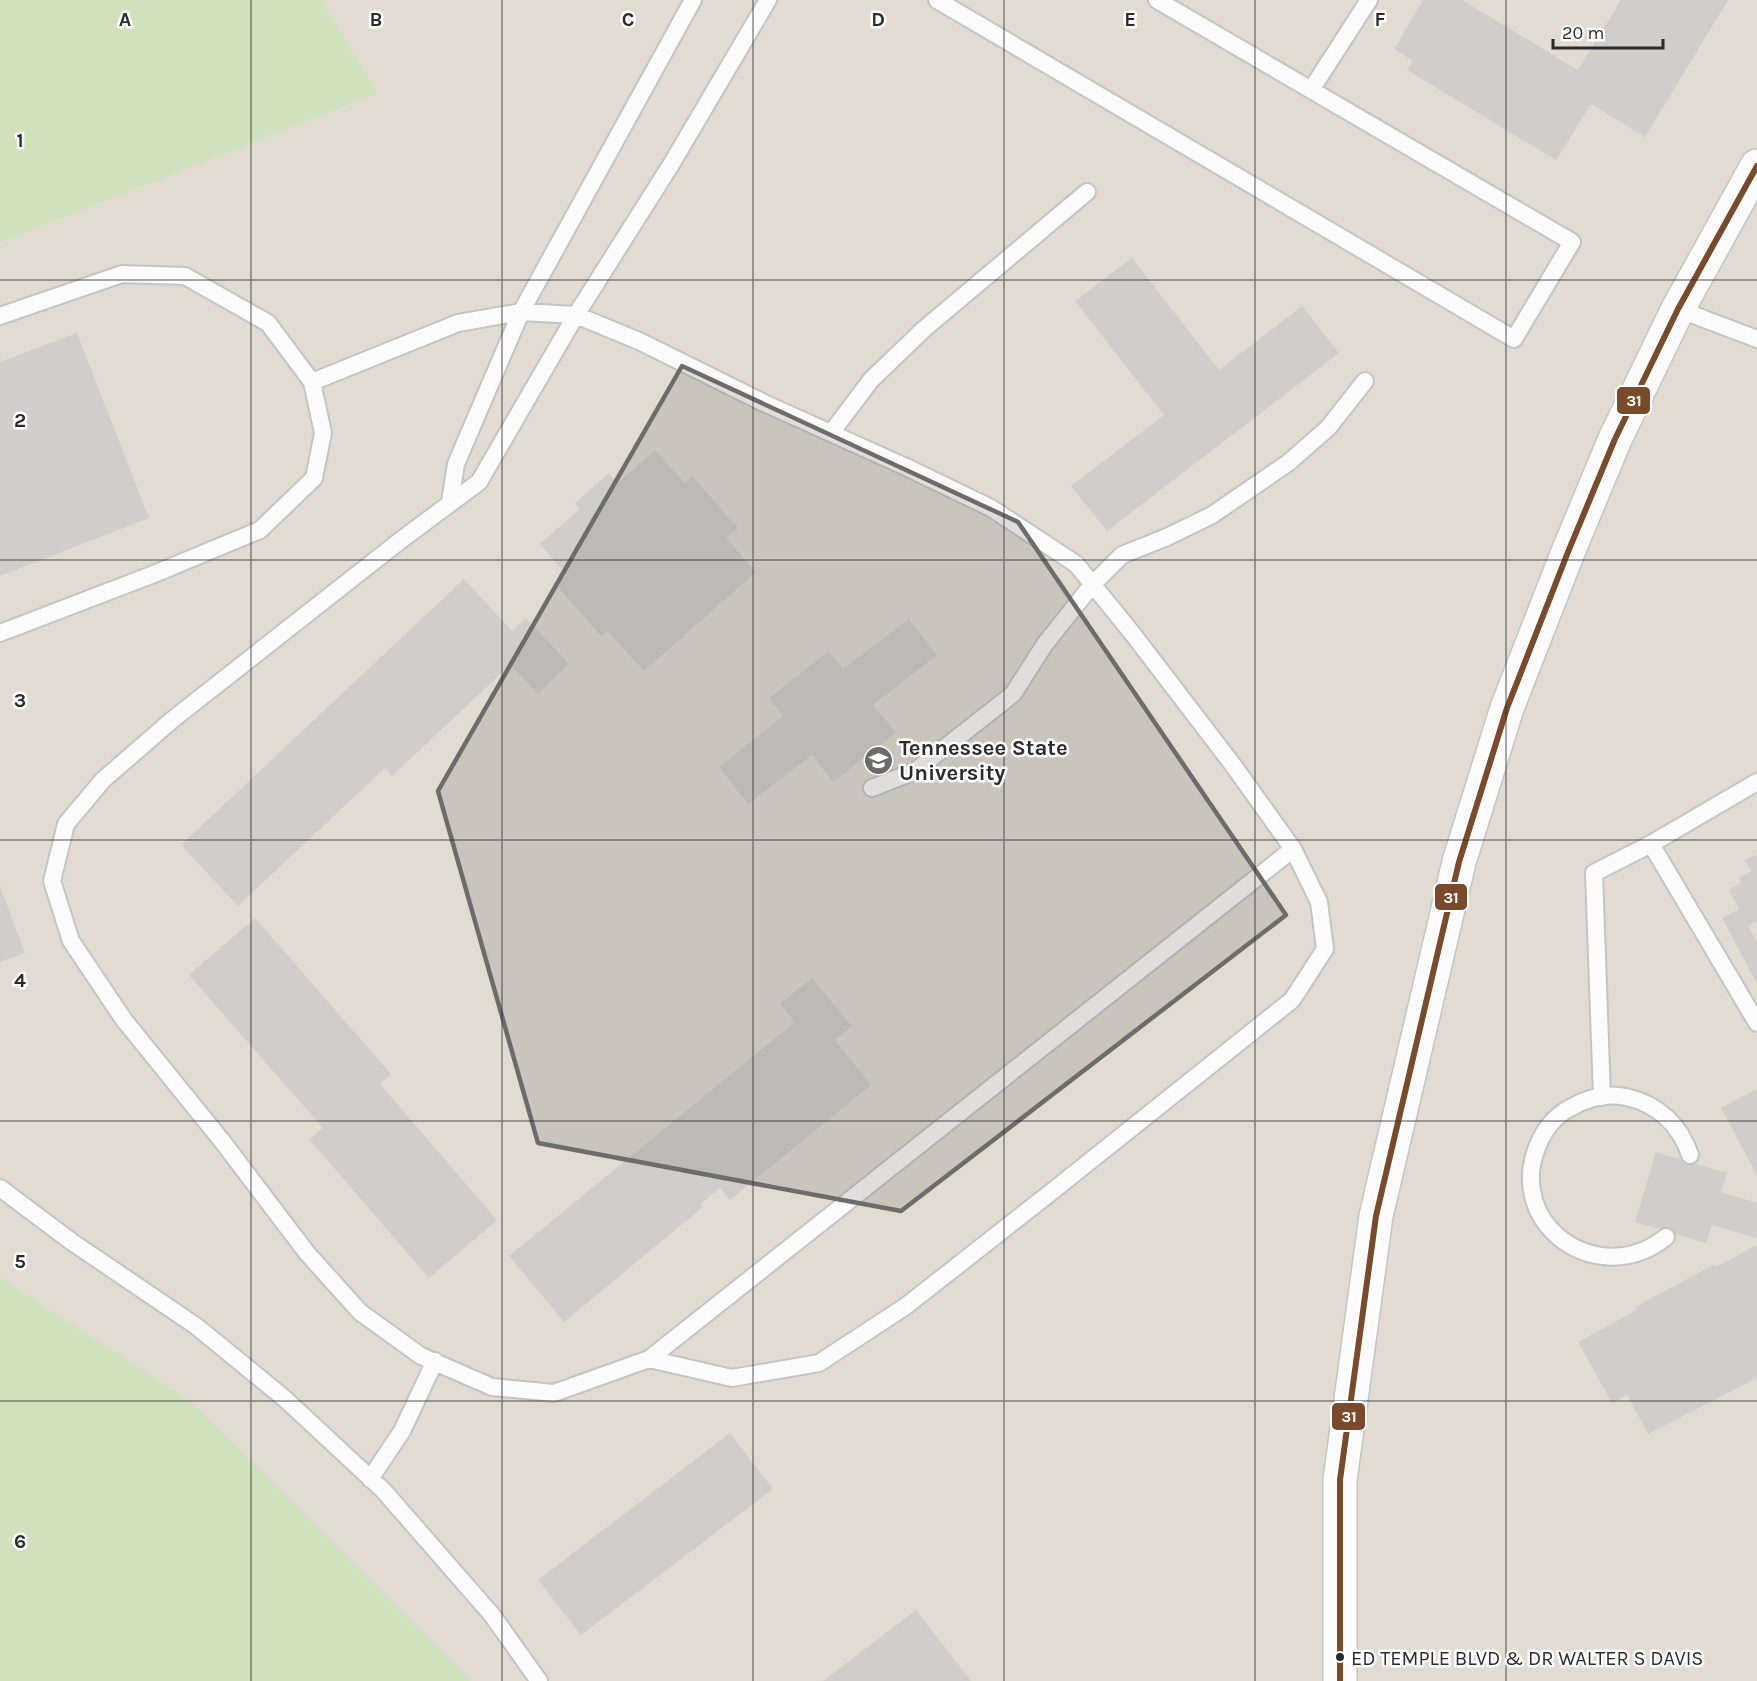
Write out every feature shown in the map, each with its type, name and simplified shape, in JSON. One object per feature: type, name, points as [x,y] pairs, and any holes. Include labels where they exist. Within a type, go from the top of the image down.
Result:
[{"type":"main road","points":[[1340,1681],[1341,1480],[1376,1216],[1459,862],[1507,708],[1615,440],[1678,309],[1757,166]]},
{"type":"lane","points":[[450,502],[456,464],[521,312],[693,0]]},
{"type":"lane","points":[[768,0],[672,164],[576,315],[479,482],[450,502],[172,720],[103,780],[66,824],[52,881],[71,941],[124,1020],[222,1141],[307,1253],[360,1312],[421,1356],[492,1387],[554,1393],[649,1359],[1293,849]]},
{"type":"lane","points":[[937,0],[1514,339],[1572,242],[1157,0]]},
{"type":"lane","points":[[1311,90],[1369,0]]},
{"type":"lane","points":[[831,433],[871,380],[924,329],[1087,192]]},
{"type":"lane","points":[[0,316],[122,274],[185,276],[268,323],[312,382],[322,432],[314,478],[260,530],[154,574],[0,633]]},
{"type":"lane","points":[[1678,309],[1757,339]]},
{"type":"lane","points":[[312,382],[458,323],[521,312],[576,315],[639,341],[764,403],[992,508],[1076,564],[1233,765],[1293,849],[1319,902],[1325,949],[1292,1000],[906,1305],[819,1363],[732,1378],[649,1359]]},
{"type":"lane","points":[[872,788],[915,771],[1013,694],[1046,644],[1092,585],[1122,555],[1167,537],[1212,515],[1288,463],[1328,428],[1365,381]]},
{"type":"lane","points":[[1602,1096],[1594,873],[1652,844],[1757,782]]},
{"type":"lane","points":[[1652,844],[1757,1023]]},
{"type":"lane","points":[[1666,1237],[1650,1248],[1619,1258],[1596,1256],[1562,1240],[1549,1228],[1539,1211],[1533,1193],[1531,1172],[1534,1155],[1544,1133],[1565,1111],[1582,1102],[1602,1096],[1623,1096],[1653,1107],[1677,1128],[1690,1155]]},
{"type":"lane","points":[[0,1188],[72,1242],[196,1326],[284,1398],[383,1490],[492,1615],[539,1681]]},
{"type":"lane","points":[[370,1479],[402,1431],[435,1361]]},
{"type":"highlighted area","points":[[682,366],[1018,522],[1286,915],[901,1211],[538,1143],[438,791]]},
{"type":"shaded area","name":"Tennessee State University","points":[[322,0],[1757,0],[1757,1681],[472,1681],[191,1401],[0,1277],[0,243],[378,93]]},
{"type":"green space","points":[[0,0],[322,0],[378,93],[0,243]]},
{"type":"green space","points":[[0,1277],[191,1401],[472,1681],[0,1681]]},
{"type":"building","points":[[1423,0],[1462,0],[1578,70],[1621,0],[1728,0],[1645,137],[1591,104],[1556,160],[1407,70],[1413,61],[1394,49]]},
{"type":"building","points":[[1132,258],[1219,370],[1302,306],[1339,353],[1107,531],[1071,486],[1164,415],[1075,301]]},
{"type":"building","points":[[77,333],[149,518],[0,576],[0,362]]},
{"type":"building","points":[[655,450],[685,483],[692,476],[738,528],[726,538],[756,572],[644,671],[607,631],[601,636],[556,585],[567,575],[540,544],[580,509],[575,503],[609,473],[618,483]]},
{"type":"building","points":[[464,579],[512,631],[526,618],[569,664],[538,694],[510,665],[392,776],[385,768],[238,906],[181,845]]},
{"type":"building","points":[[909,619],[937,655],[873,705],[896,733],[833,782],[812,755],[748,804],[719,767],[783,716],[769,698],[829,651],[843,669]]},
{"type":"building","points":[[1757,854],[1757,921],[1748,926],[1757,942],[1757,984],[1722,918],[1739,909],[1729,890],[1741,883],[1739,878],[1751,871],[1745,860]]},
{"type":"building","points":[[0,886],[25,953],[0,962]]},
{"type":"building","points":[[255,918],[391,1074],[380,1084],[497,1220],[429,1278],[309,1139],[323,1128],[189,975]]},
{"type":"building","points":[[812,978],[852,1026],[835,1040],[871,1085],[730,1200],[720,1188],[700,1204],[703,1207],[564,1322],[509,1256],[795,1022],[780,1004]]},
{"type":"building","points":[[1757,1089],[1757,1175],[1721,1108]]},
{"type":"building","points":[[1656,1152],[1727,1173],[1721,1192],[1757,1203],[1757,1238],[1712,1225],[1706,1243],[1635,1222]]},
{"type":"building","points":[[1757,1245],[1757,1378],[1648,1434],[1627,1395],[1612,1403],[1578,1342],[1637,1310],[1635,1307],[1715,1264],[1716,1267]]},
{"type":"building","points":[[730,1433],[773,1489],[581,1635],[538,1580]]},
{"type":"building","points":[[916,1610],[971,1681],[823,1681]]},
{"type":"transit line","name":"31","points":[[1340,1681],[1340,1480],[1376,1216],[1459,862],[1507,708],[1615,439],[1678,309],[1757,166]]},
{"type":"place","name":"Tennessee State University","points":[[878,760]]},
{"type":"place","name":"ED TEMPLE BLVD & DR WALTER S DAVIS","points":[[1340,1657]]}]
